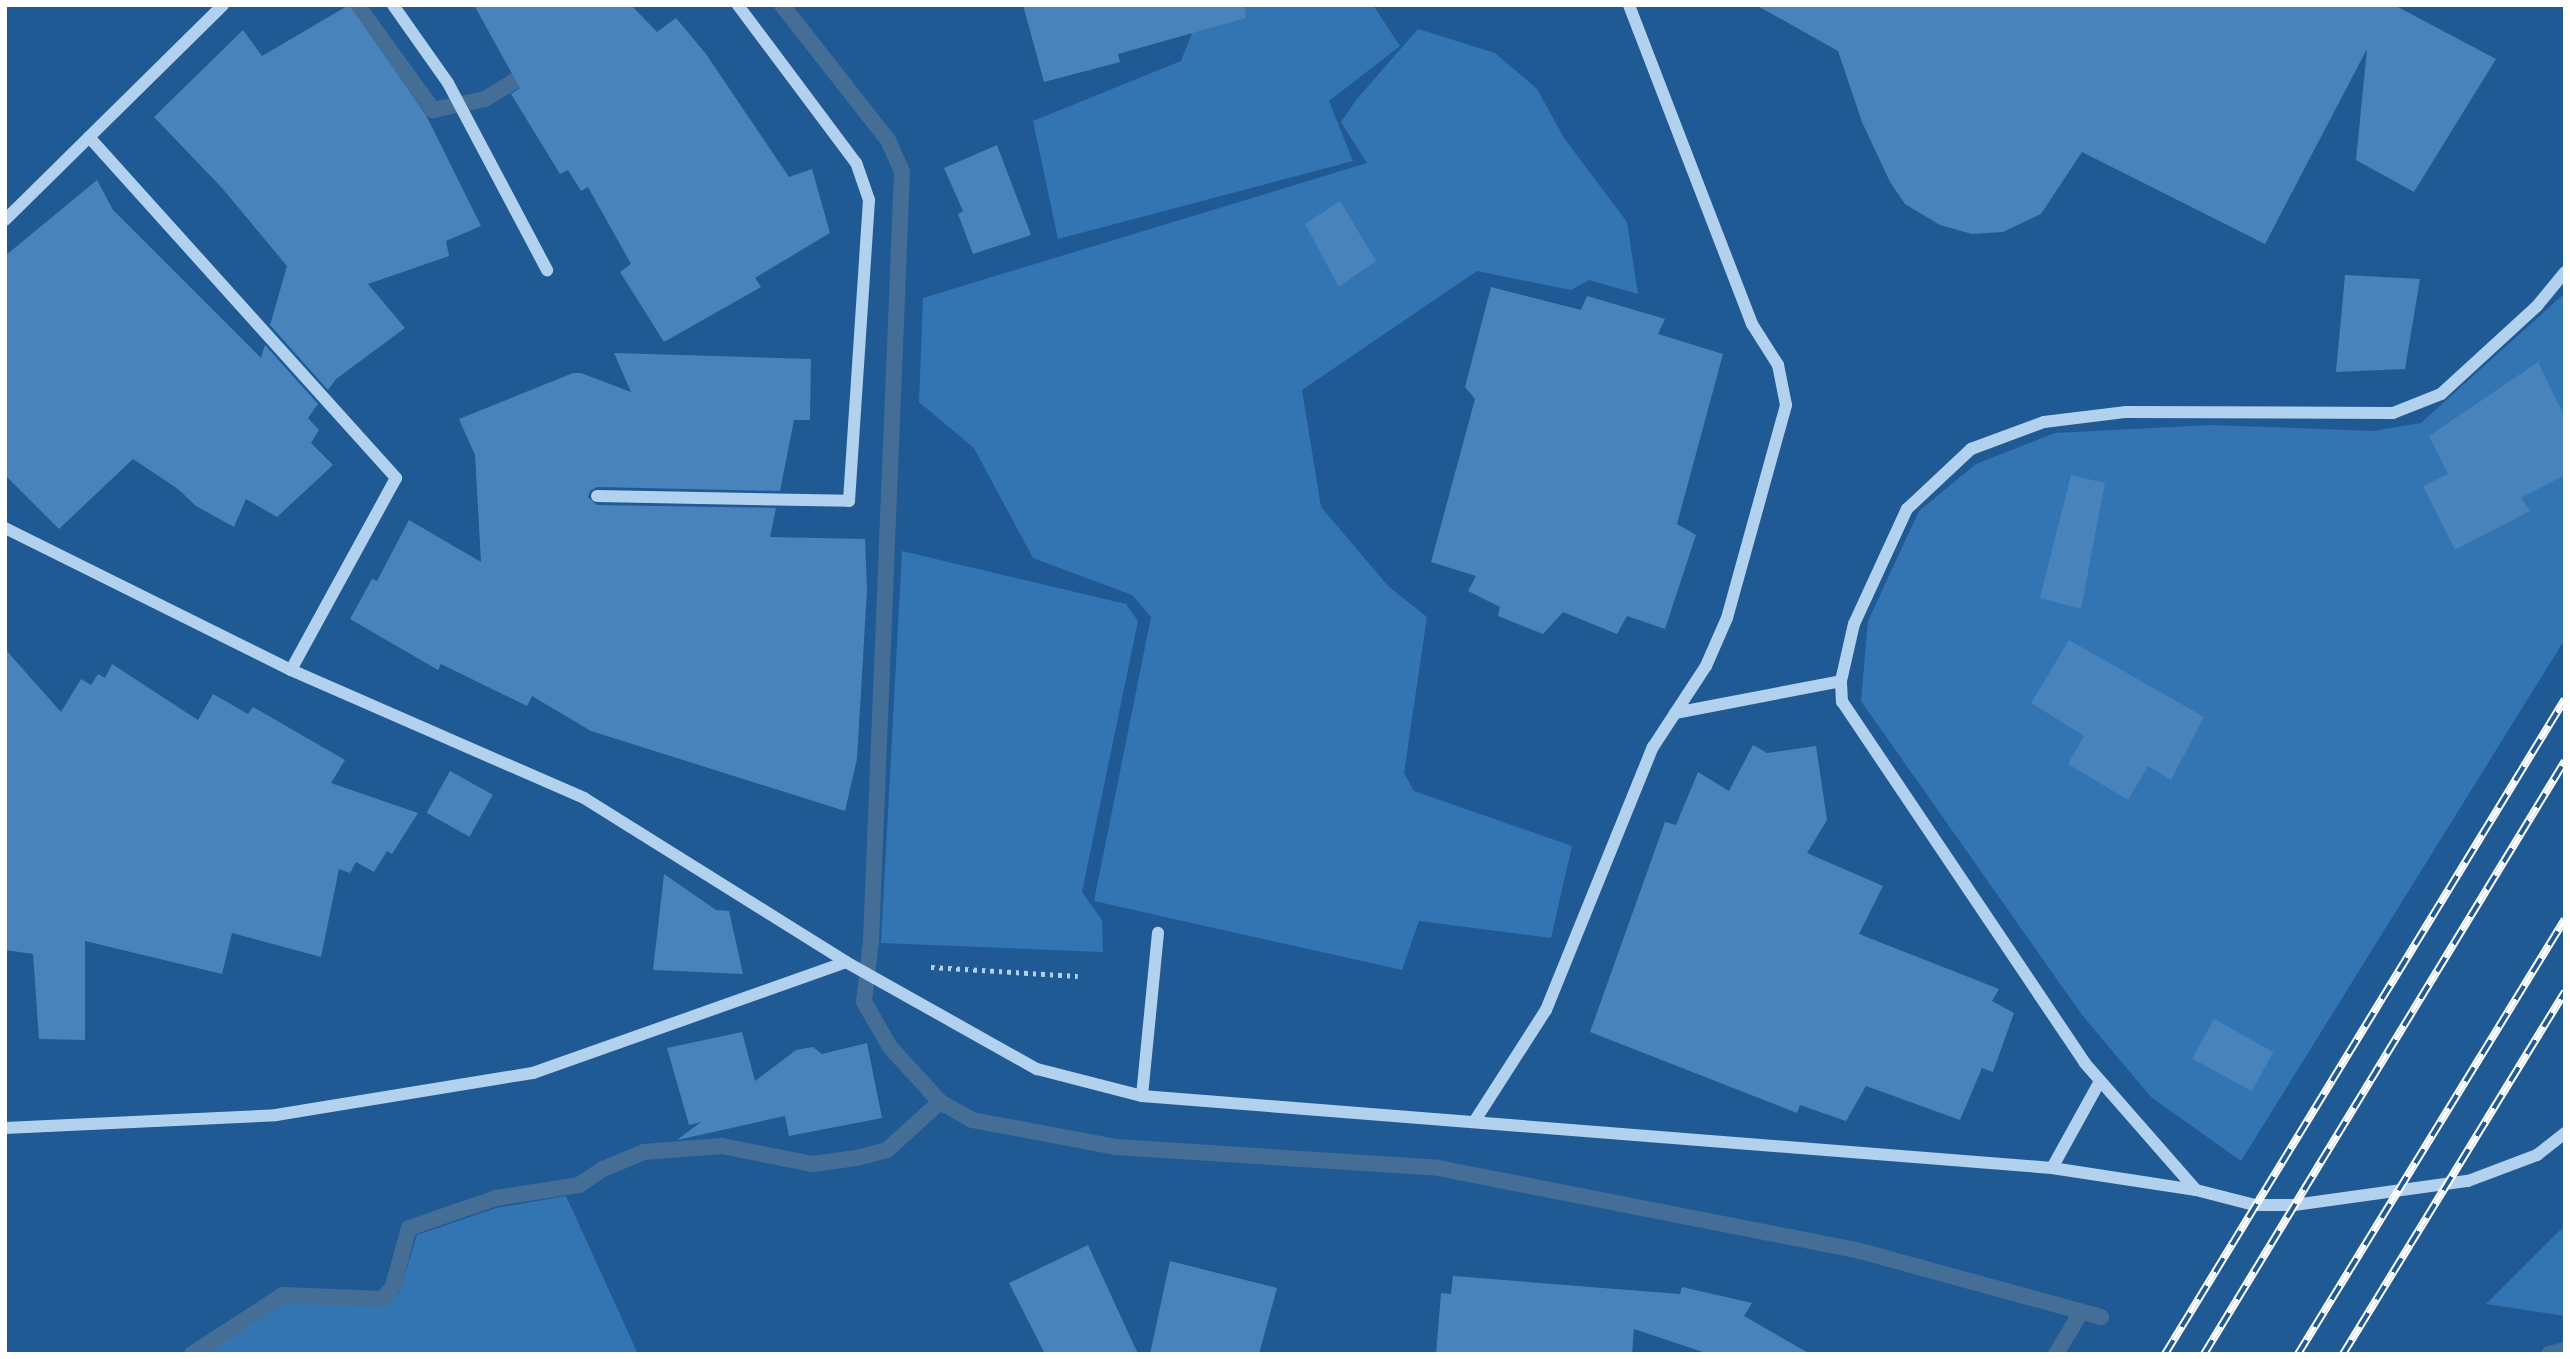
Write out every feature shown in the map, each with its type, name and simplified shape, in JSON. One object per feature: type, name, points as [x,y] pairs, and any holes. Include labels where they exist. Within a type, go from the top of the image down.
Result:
[{"type":"street","points":[[5,220],[223,5]]},
{"type":"street","points":[[393,5],[448,83],[547,270]]},
{"type":"street","points":[[597,496],[849,501],[869,200],[856,163],[738,5]]},
{"type":"street","points":[[1474,1122],[1546,1010],[1653,747],[1706,666],[1727,618],[1786,405],[1778,365],[1752,324],[1629,5]]},
{"type":"street","points":[[89,137],[396,478],[291,670]]},
{"type":"street","points":[[2196,1189],[2100,1081],[1842,702],[1841,681],[1854,624],[1907,509],[1971,449],[2044,422],[2126,412],[2393,413],[2441,394],[2537,306],[2565,272]]},
{"type":"street","points":[[5,528],[291,670],[584,798],[846,962],[1037,1069],[1142,1096],[2052,1168],[2196,1189],[2255,1205],[2294,1205],[2468,1181],[2537,1156],[2565,1133]]},
{"type":"street","points":[[1675,713],[1841,681]]},
{"type":"street","points":[[1142,1096],[1158,933]]},
{"type":"street","points":[[5,1128],[276,1115],[533,1073],[846,962]]},
{"type":"street","points":[[2052,1168],[2100,1081]]},
{"type":"path","points":[[928,967],[1078,976]]},
{"type":"shaded area","points":[[1203,5],[1373,5],[1400,46],[1329,101],[1353,161],[1058,239],[1033,121],[1181,61]]},
{"type":"shaded area","points":[[1418,29],[1495,53],[1537,89],[1564,138],[1627,222],[1638,294],[1589,280],[1571,290],[1477,271],[1302,390],[1321,507],[1389,587],[1427,617],[1404,773],[1414,791],[1572,846],[1551,938],[1419,921],[1402,970],[1094,901],[1151,617],[1132,595],[1033,558],[974,448],[919,402],[923,298],[1367,163],[1341,122],[1356,100]]},
{"type":"shaded area","points":[[2565,293],[2565,639],[2241,1161],[2151,1097],[2082,1015],[1861,701],[1868,621],[1919,511],[1976,464],[2055,433],[2210,425],[2373,431],[2421,423]]},
{"type":"shaded area","points":[[902,551],[1126,604],[1138,621],[1082,892],[1102,920],[1103,952],[881,943]]},
{"type":"shaded area","points":[[566,1196],[638,1354],[204,1354],[284,1300],[384,1306],[399,1293],[417,1235],[496,1208]]},
{"type":"shaded area","points":[[2565,1228],[2565,1316],[2486,1304],[2559,1231]]},
{"type":"building","points":[[349,5],[426,115],[481,226],[446,241],[449,256],[368,284],[405,328],[336,379],[328,390],[270,325],[287,266],[222,188],[154,117],[243,30],[262,56]]},
{"type":"building","points":[[474,5],[631,5],[657,32],[676,18],[706,54],[789,177],[812,169],[830,233],[755,278],[761,287],[664,342],[620,272],[631,264],[588,187],[581,191],[568,170],[560,174],[511,94],[520,88]]},
{"type":"building","points":[[1023,5],[1244,5],[1246,18],[1118,54],[1120,62],[1044,82]]},
{"type":"building","points":[[1756,5],[2394,5],[2496,59],[2414,192],[2356,160],[2367,49],[2265,244],[2082,152],[2041,214],[2003,232],[1972,234],[1940,225],[1905,204],[1890,182],[1862,122],[1838,51]]},
{"type":"building","points":[[997,145],[1031,235],[973,254],[958,214],[963,211],[944,168]]},
{"type":"building","points":[[97,180],[113,210],[261,358],[265,345],[318,404],[308,418],[319,430],[311,443],[333,465],[277,517],[246,499],[234,527],[196,506],[178,489],[133,459],[59,529],[5,475],[5,256]]},
{"type":"building","points":[[1340,201],[1376,261],[1339,287],[1305,224]]},
{"type":"building","points":[[2345,275],[2420,279],[2405,369],[2336,372]]},
{"type":"building","points":[[1491,287],[1581,310],[1587,296],[1665,319],[1658,334],[1723,354],[1677,524],[1696,535],[1665,629],[1627,616],[1617,634],[1563,612],[1543,634],[1498,616],[1500,607],[1468,591],[1476,576],[1431,562],[1475,399],[1465,387]]},
{"type":"building","points":[[614,353],[811,359],[810,420],[794,420],[780,491],[597,487],[590,491],[588,497],[597,505],[776,508],[770,537],[865,539],[867,590],[857,759],[845,811],[591,731],[532,696],[527,706],[441,664],[438,670],[350,619],[372,579],[377,581],[409,520],[481,562],[475,455],[459,419],[573,373],[581,373],[631,392]]},
{"type":"building","points":[[2538,362],[2565,418],[2565,475],[2521,498],[2530,511],[2455,550],[2423,486],[2448,474],[2429,436]]},
{"type":"building","points":[[2071,475],[2105,483],[2081,609],[2040,598]]},
{"type":"building","points":[[2069,640],[2204,717],[2171,780],[2148,766],[2128,800],[2068,764],[2084,736],[2031,703]]},
{"type":"building","points":[[5,649],[61,712],[81,679],[91,685],[98,674],[105,678],[112,664],[198,720],[213,694],[248,714],[253,707],[345,760],[331,783],[418,813],[392,854],[387,851],[374,872],[356,862],[350,873],[339,869],[321,957],[232,933],[222,974],[85,941],[85,1040],[39,1039],[33,954],[5,950]]},
{"type":"building","points":[[1753,745],[1767,753],[1816,746],[1827,820],[1807,853],[1883,886],[1859,934],[1999,989],[1992,1001],[2014,1013],[1993,1072],[1982,1068],[1960,1120],[1866,1086],[1846,1121],[1800,1105],[1797,1113],[1590,1032],[1665,822],[1676,825],[1698,772],[1729,791]]},
{"type":"building","points":[[450,771],[493,795],[470,837],[427,813]]},
{"type":"building","points":[[664,874],[716,910],[729,911],[743,974],[653,970]]},
{"type":"building","points":[[2214,1019],[2273,1052],[2252,1091],[2192,1058]]},
{"type":"building","points":[[742,1032],[755,1081],[796,1050],[813,1047],[822,1054],[867,1043],[882,1118],[789,1136],[785,1116],[677,1140],[701,1122],[689,1125],[667,1048]]},
{"type":"building","points":[[1088,1245],[1138,1354],[1045,1354],[1009,1283]]},
{"type":"building","points":[[1170,1261],[1277,1288],[1259,1354],[1150,1354]]},
{"type":"building","points":[[1453,1276],[1680,1294],[1682,1287],[1752,1303],[1744,1316],[1810,1354],[1709,1354],[1634,1329],[1632,1354],[1436,1354],[1441,1293],[1451,1294]]},
{"type":"waterway","points":[[357,5],[433,110],[485,99],[533,70]]},
{"type":"waterway","points":[[782,5],[888,140],[902,172],[871,940],[864,1002],[890,1047],[940,1102],[972,1120],[1116,1147],[1438,1168],[1860,1251],[2101,1317]]},
{"type":"waterway","points":[[192,1354],[283,1295],[383,1299],[393,1286],[409,1228],[496,1198],[579,1185],[603,1169],[644,1152],[722,1146],[812,1164],[857,1158],[887,1150],[940,1102]]},
{"type":"waterway","points":[[2056,1354],[2081,1312]]},
{"type":"waterway","points":[[2549,1354],[2565,1350]]},
{"type":"railway","points":[[2165,1354],[2565,699]]},
{"type":"railway","points":[[2204,1354],[2565,761]]},
{"type":"railway","points":[[2298,1354],[2565,919]]},
{"type":"railway","points":[[2343,1354],[2565,992]]}]
